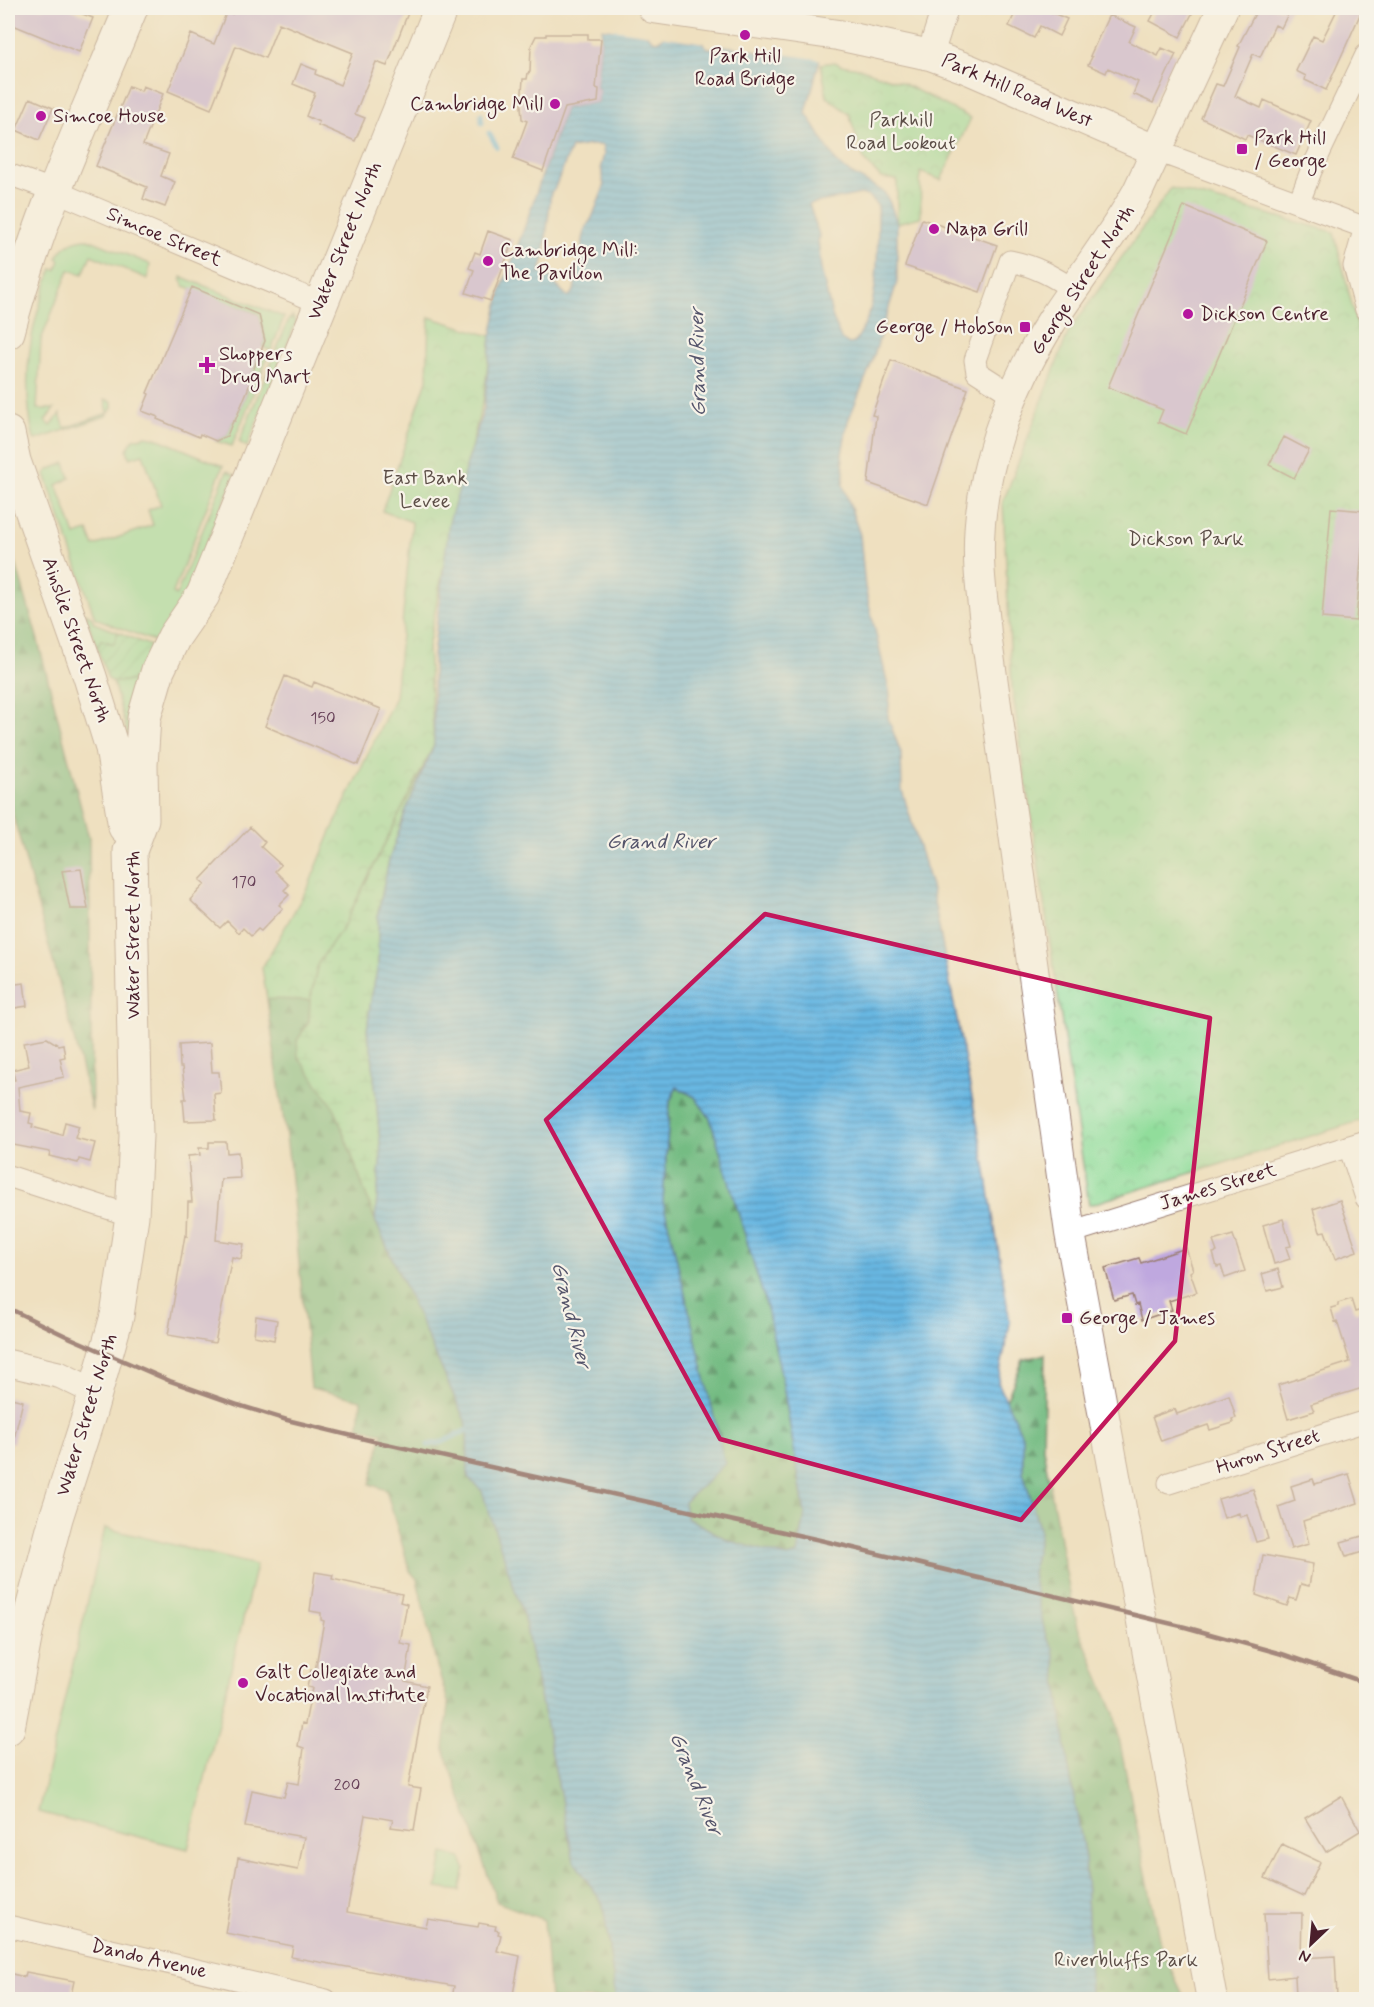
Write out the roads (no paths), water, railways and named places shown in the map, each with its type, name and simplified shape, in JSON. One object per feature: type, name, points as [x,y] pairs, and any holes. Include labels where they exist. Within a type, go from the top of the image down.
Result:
[{"type":"main road","points":[[8,332],[20,283],[55,191],[131,8]]},
{"type":"main road","name":"Water Street North","points":[[8,1728],[27,1628],[44,1562],[117,1316],[132,1216],[136,1136],[130,851],[142,819],[141,765],[144,718],[158,670],[174,637],[203,595],[441,8]]},
{"type":"main road","name":"Park Hill Road West","points":[[653,8],[838,35],[930,55],[968,69],[1157,151]]},
{"type":"main road","name":"George Street North","points":[[1212,2000],[1070,1233],[986,634],[979,556],[982,505],[995,446],[1013,395],[1053,320],[1123,219],[1137,194],[1223,8]]},
{"type":"main road","name":"Ainslie Street North","points":[[8,433],[14,461],[90,677],[112,748],[130,851]]},
{"type":"street","points":[[930,55],[945,8]]},
{"type":"street","points":[[1299,202],[1311,171],[1366,55]]},
{"type":"street","name":"Park Hill Road West","points":[[1157,151],[1366,227]]},
{"type":"street","name":"Simcoe Street","points":[[8,174],[55,191],[320,303]]},
{"type":"street","points":[[1366,227],[1354,266],[1366,310]]},
{"type":"street","points":[[1013,395],[977,372],[975,360],[1010,261],[1027,264],[1048,273],[1074,291]]},
{"type":"street","points":[[1358,1143],[1366,1198]]},
{"type":"street","name":"James Street","points":[[1070,1233],[1358,1143]]},
{"type":"street","points":[[8,1176],[132,1216]]},
{"type":"street","points":[[8,1363],[60,1375],[94,1392]]},
{"type":"street","name":"Huron Street","points":[[1169,1483],[1366,1420]]},
{"type":"street","name":"Dando Avenue","points":[[8,1926],[326,2000]]},
{"type":"water","name":"Grand River","points":[[617,8],[653,40],[657,41],[665,36],[701,42],[708,48],[716,48],[720,45],[755,50],[761,55],[770,56],[833,8],[806,113],[837,163],[884,192],[897,223],[897,282],[871,365],[848,421],[842,454],[843,485],[860,535],[865,587],[890,694],[888,718],[901,753],[902,790],[931,886],[984,1159],[1010,1323],[998,1382],[1023,1438],[1023,1472],[1040,1532],[1032,1574],[1046,1637],[1053,1648],[1068,1764],[1085,1858],[1090,1999],[616,1999],[603,1904],[574,1861],[524,1618],[482,1491],[468,1478],[467,1425],[375,1220],[381,1153],[372,1054],[367,1031],[378,966],[378,913],[389,860],[406,810],[434,745],[433,656],[449,522],[484,408],[491,336],[501,290],[565,108],[598,102],[599,89],[596,88],[602,28],[613,29]],"holes":[[[602,145],[604,154],[601,166],[604,187],[592,218],[585,229],[574,291],[568,297],[550,276],[540,272],[544,257],[551,192],[554,190],[571,148]],[[861,194],[870,197],[878,206],[874,295],[863,328],[854,343],[849,344],[841,339],[832,315],[821,269],[818,239],[820,238],[809,204]],[[677,1087],[695,1097],[710,1118],[767,1308],[782,1379],[805,1514],[798,1554],[788,1557],[730,1541],[686,1517],[684,1502],[725,1463],[663,1201],[670,1101]]]},
{"type":"waterway","points":[[481,114],[482,123]]},
{"type":"waterway","points":[[489,133],[497,147]]},
{"type":"waterway","points":[[428,1445],[443,1442],[467,1430]]},
{"type":"railway","points":[[8,1308],[170,1381],[287,1420],[820,1540],[1185,1627],[1282,1654],[1366,1683]]},
{"type":"place","name":"Park Hill Road Bridge","points":[[745,35]]},
{"type":"place","name":"Cambridge Mill","points":[[555,104]]},
{"type":"place","name":"Simcoe House","points":[[41,116]]},
{"type":"place","name":"Park Hill / George","points":[[1242,149]]},
{"type":"place","name":"Napa Grill","points":[[934,229]]},
{"type":"place","name":"Cambridge Mill: The Pavilion","points":[[488,261]]},
{"type":"place","name":"Dickson Centre","points":[[1188,314]]},
{"type":"place","name":"George / Hobson","points":[[1025,327]]},
{"type":"place","name":"Shoppers Drug Mart","points":[[207,365]]},
{"type":"place","name":"George / James","points":[[1067,1318]]},
{"type":"place","name":"Galt Collegiate and Vocational Institute","points":[[243,1683]]},
{"type":"park label","name":"Parkhill Road Lookout","points":[[901,132]]},
{"type":"park label","name":"East Bank Levee","points":[[425,490]]},
{"type":"park label","name":"Dickson Park","points":[[1186,539]]},
{"type":"park label","name":"Riverbluffs Park","points":[[1126,1960]]}]
